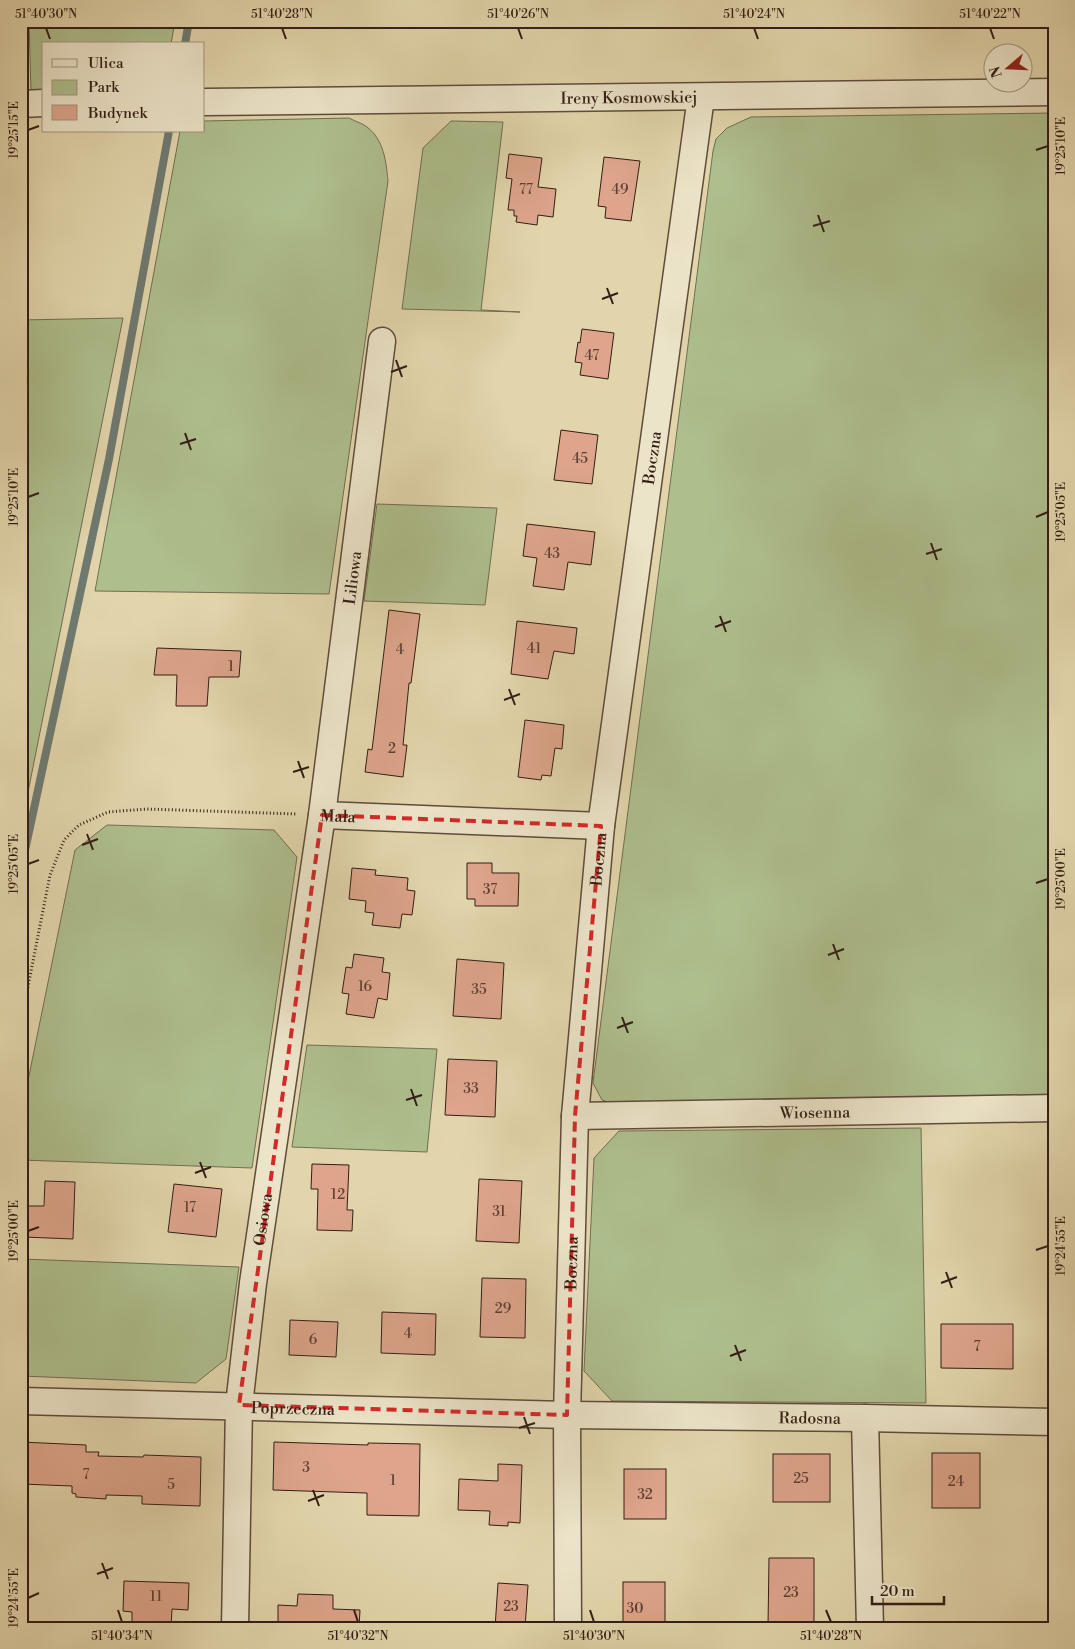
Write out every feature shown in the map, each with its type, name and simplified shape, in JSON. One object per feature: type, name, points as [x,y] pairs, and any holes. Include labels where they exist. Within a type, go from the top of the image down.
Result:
[{"type":"street","name":"Ireny Kosmowskiej","points":[[205,102],[1054,92]]},
{"type":"street","name":"Boczna","points":[[568,1628],[567,1415],[575,1116],[601,826],[701,97]]},
{"type":"street","points":[[21,104],[42,103]]},
{"type":"street","name":"Liliowa","points":[[322,814],[382,341]]},
{"type":"street","name":"Mała","points":[[322,814],[601,826]]},
{"type":"street","name":"Osiowa","points":[[235,1628],[239,1405],[253,1283],[322,814]]},
{"type":"street","name":"Wiosenna","points":[[575,1116],[1054,1108]]},
{"type":"street","name":"Poprzeczna","points":[[21,1400],[567,1415]]},
{"type":"street","name":"Radosna","points":[[567,1415],[1054,1422]]},
{"type":"street","points":[[865,1418],[870,1628]]},
{"type":"path","name":"Mała","points":[[21,1022],[50,875],[64,840],[79,825],[108,812],[147,809],[322,814]]},
{"type":"highlighted area","points":[[322,815],[601,826],[575,1116],[567,1415],[239,1405]]},
{"type":"green space","points":[[29,21],[175,21],[171,42],[42,42],[42,91],[31,91]]},
{"type":"green space","points":[[1054,113],[1054,1100],[614,1104],[602,1100],[593,1083],[716,139],[727,128],[751,117]]},
{"type":"green space","points":[[349,118],[363,124],[373,132],[383,151],[388,181],[329,594],[95,591],[180,132],[205,132],[205,121]]},
{"type":"green space","points":[[451,121],[503,122],[481,310],[520,312],[402,309],[423,148]]},
{"type":"green space","points":[[123,318],[26,802],[22,805],[21,809],[21,320]]},
{"type":"green space","points":[[377,504],[497,508],[485,605],[364,601]]},
{"type":"green space","points":[[107,825],[274,830],[297,857],[252,1168],[21,1160],[21,1115],[75,850]]},
{"type":"green space","points":[[307,1045],[437,1049],[427,1152],[292,1147]]},
{"type":"green space","points":[[921,1128],[926,1403],[612,1401],[584,1371],[594,1158],[619,1131]]},
{"type":"green space","points":[[21,1259],[239,1267],[226,1359],[196,1383],[21,1376]]},
{"type":"building","points":[[509,154],[542,158],[538,187],[556,189],[553,217],[538,215],[537,225],[516,222],[517,216],[514,216],[514,210],[508,210],[512,179],[506,178]]},
{"type":"building","points":[[604,157],[640,161],[631,221],[605,218],[606,207],[598,206]]},
{"type":"building","points":[[582,329],[614,333],[608,379],[580,375],[582,363],[575,362]]},
{"type":"building","points":[[561,430],[598,435],[592,484],[554,480]]},
{"type":"building","points":[[527,524],[595,532],[591,565],[568,562],[564,590],[533,586],[537,558],[523,556]]},
{"type":"building","points":[[389,610],[420,614],[411,683],[409,683],[403,745],[407,745],[403,777],[365,772],[368,749],[372,750]]},
{"type":"building","points":[[517,621],[577,628],[574,654],[554,651],[548,679],[511,674]]},
{"type":"building","points":[[157,648],[241,651],[239,677],[209,677],[207,706],[176,706],[177,675],[154,675]]},
{"type":"building","points":[[525,720],[564,725],[562,749],[555,748],[551,776],[542,775],[541,780],[518,777]]},
{"type":"building","points":[[467,863],[492,863],[492,873],[519,873],[518,906],[475,906],[475,899],[467,899]]},
{"type":"building","points":[[352,868],[376,870],[375,875],[408,878],[407,890],[415,891],[412,915],[402,914],[400,928],[372,925],[374,913],[365,912],[366,901],[349,899]]},
{"type":"building","points":[[354,954],[384,958],[382,972],[390,973],[387,1000],[378,998],[374,1018],[346,1014],[349,994],[342,993],[346,967],[352,968]]},
{"type":"building","points":[[457,959],[504,963],[501,1019],[453,1016]]},
{"type":"building","points":[[448,1059],[497,1061],[495,1117],[445,1115]]},
{"type":"building","points":[[312,1164],[349,1165],[347,1210],[353,1210],[352,1231],[317,1230],[318,1189],[311,1189]]},
{"type":"building","points":[[479,1179],[522,1181],[519,1243],[476,1241]]},
{"type":"building","points":[[45,1181],[75,1182],[73,1239],[24,1237],[25,1206],[44,1206]]},
{"type":"building","points":[[174,1184],[222,1189],[216,1237],[168,1232]]},
{"type":"building","points":[[482,1278],[526,1279],[525,1338],[480,1337]]},
{"type":"building","points":[[382,1312],[436,1314],[435,1355],[381,1353]]},
{"type":"building","points":[[290,1320],[338,1322],[336,1357],[289,1355]]},
{"type":"building","points":[[941,1324],[1013,1324],[1013,1369],[941,1368]]},
{"type":"building","points":[[21,1442],[86,1445],[86,1452],[99,1452],[98,1456],[201,1457],[200,1506],[142,1504],[142,1496],[106,1495],[106,1499],[76,1497],[76,1494],[72,1493],[72,1486],[21,1484]]},
{"type":"building","points":[[274,1442],[368,1445],[368,1443],[420,1444],[419,1516],[367,1515],[367,1493],[273,1490]]},
{"type":"building","points":[[932,1453],[980,1453],[980,1508],[932,1508]]},
{"type":"building","points":[[773,1454],[830,1454],[830,1502],[773,1502]]},
{"type":"building","points":[[498,1464],[522,1465],[520,1523],[508,1522],[508,1526],[489,1525],[490,1511],[458,1510],[459,1479],[498,1481]]},
{"type":"building","points":[[624,1469],[666,1469],[666,1519],[624,1519]]},
{"type":"building","points":[[769,1558],[814,1558],[814,1626],[768,1626]]},
{"type":"building","points":[[124,1581],[189,1583],[188,1610],[172,1609],[171,1628],[132,1628],[132,1612],[123,1611]]},
{"type":"building","points":[[623,1582],[665,1582],[665,1624],[623,1624]]},
{"type":"building","points":[[498,1583],[528,1585],[525,1628],[495,1628]]},
{"type":"building","points":[[298,1594],[333,1595],[333,1609],[360,1610],[359,1628],[278,1628],[278,1605],[297,1606]]},
{"type":"waterway","points":[[185,42],[189,21]]},
{"type":"waterway","points":[[21,869],[109,459],[169,132]]}]
